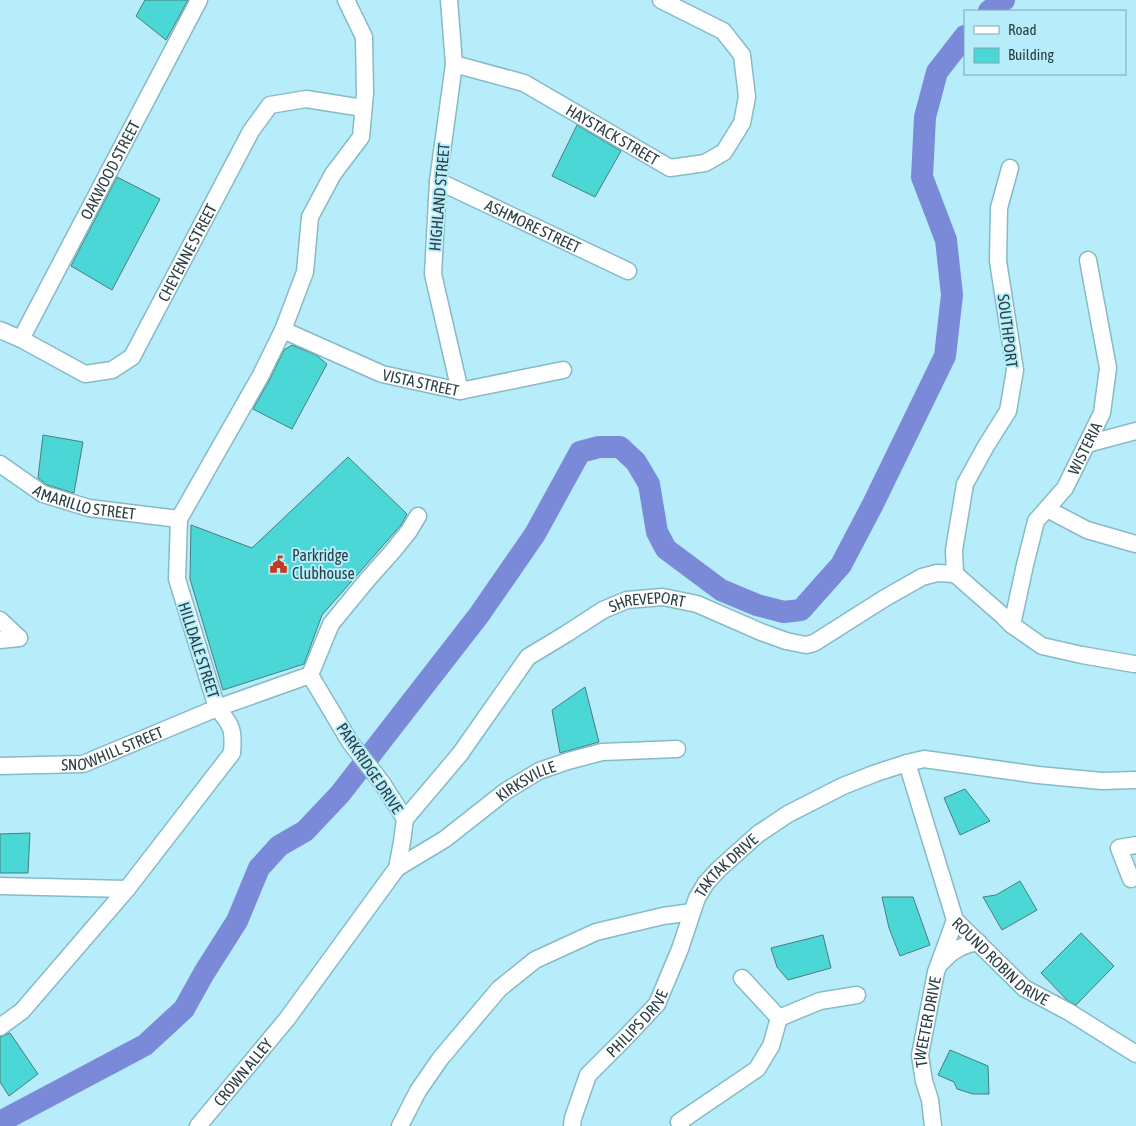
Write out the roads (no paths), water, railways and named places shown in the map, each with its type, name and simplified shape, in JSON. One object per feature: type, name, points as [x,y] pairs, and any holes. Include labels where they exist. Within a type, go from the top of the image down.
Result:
[{"type":"street","name":"OAKWOOD STREET","points":[[21,339],[199,0]]},
{"type":"street","name":"HILLDALE STREET","points":[[0,1027],[22,1011],[127,889],[232,753],[233,738],[229,722],[217,708],[177,580],[179,519],[261,375],[283,330],[304,272],[310,217],[334,174],[361,137],[365,93],[364,37],[346,0]]},
{"type":"street","name":"HIGHLAND STREET","points":[[449,0],[454,64],[438,181],[433,274],[460,391]]},
{"type":"street","name":"HAYSTACK STREET","points":[[454,64],[524,82],[670,168],[705,163],[724,152],[742,123],[747,97],[742,55],[723,31],[661,0]]},
{"type":"street","name":"CHEYENNE STREET","points":[[0,330],[21,339],[85,374],[112,370],[132,357],[251,131],[270,105],[306,99],[364,108]]},
{"type":"street","name":"SOUTHPORT","points":[[955,574],[954,550],[965,484],[1008,411],[1015,370],[998,261],[999,208],[1010,168]]},
{"type":"street","name":"ASHMORE STREET","points":[[438,181],[628,271]]},
{"type":"street","name":"WISTERIA","points":[[1012,626],[1036,522],[1064,488],[1102,413],[1108,368],[1088,260]]},
{"type":"street","name":"VISTA STREET","points":[[283,330],[382,374],[460,391],[564,370]]},
{"type":"street","points":[[1087,444],[1136,431]]},
{"type":"street","name":"AMARILLO STREET","points":[[0,464],[43,494],[89,508],[179,519]]},
{"type":"street","points":[[1047,509],[1087,530],[1136,544]]},
{"type":"street","points":[[217,708],[310,675],[331,624],[393,551],[418,516]]},
{"type":"street","name":"SHREVEPORT","points":[[405,819],[460,754],[528,657],[603,610],[627,600],[663,597],[697,604],[761,632],[786,641],[806,645],[814,643],[922,577],[937,573],[955,574]]},
{"type":"street","points":[[955,574],[1012,626],[1042,646],[1091,657],[1136,664]]},
{"type":"street","points":[[0,620],[19,638],[0,640]]},
{"type":"street","name":"PARKRIDGE DRIVE","points":[[287,1019],[397,868],[405,819],[382,783],[350,742],[310,675]]},
{"type":"street","name":"SNOWHILL STREET","points":[[0,766],[83,764],[217,708]]},
{"type":"street","name":"KIRKSVILLE","points":[[397,868],[445,839],[506,791],[539,771],[602,752],[677,749]]},
{"type":"street","name":"TAKTAK DRIVE","points":[[400,1126],[418,1091],[440,1059],[499,989],[535,960],[596,932],[663,916],[692,912],[697,898],[706,883],[758,834],[788,814],[843,786],[907,763],[924,760],[1038,776],[1102,781],[1136,780]]},
{"type":"street","name":"ROUND ROBIN DRIVE","points":[[907,763],[956,920],[1024,988],[1069,1012],[1136,1054]]},
{"type":"street","points":[[1131,879],[1119,848],[1136,845]]},
{"type":"street","points":[[0,886],[127,889]]},
{"type":"street","name":"PHILIPS DRIVE","points":[[572,1126],[588,1075],[657,1004],[680,949],[692,912]]},
{"type":"street","name":"TWEETER DRIVE","points":[[932,1126],[930,1100],[924,1080],[920,1055],[936,972],[956,920]]},
{"type":"street","points":[[938,965],[956,949],[978,942]]},
{"type":"street","points":[[742,978],[779,1018]]},
{"type":"street","points":[[779,1018],[820,1002],[857,995]]},
{"type":"street","points":[[681,1126],[679,1122],[757,1069],[771,1046],[779,1018]]},
{"type":"street","name":"CROWN ALLEY","points":[[198,1126],[287,1019]]},
{"type":"waterway","points":[[990,10],[1004,0]]},
{"type":"waterway","points":[[0,1122],[145,1045],[184,1009],[237,921],[259,868],[279,846],[305,831],[340,794],[479,615],[535,534],[580,452],[599,447],[620,447],[636,462],[649,484],[657,532],[666,549],[721,590],[757,605],[784,612],[801,610],[841,565],[945,356],[952,295],[946,240],[922,177],[925,117],[937,72],[964,37]]},
{"type":"place","name":"Parkridge Clubhouse","points":[[278,564]]}]
